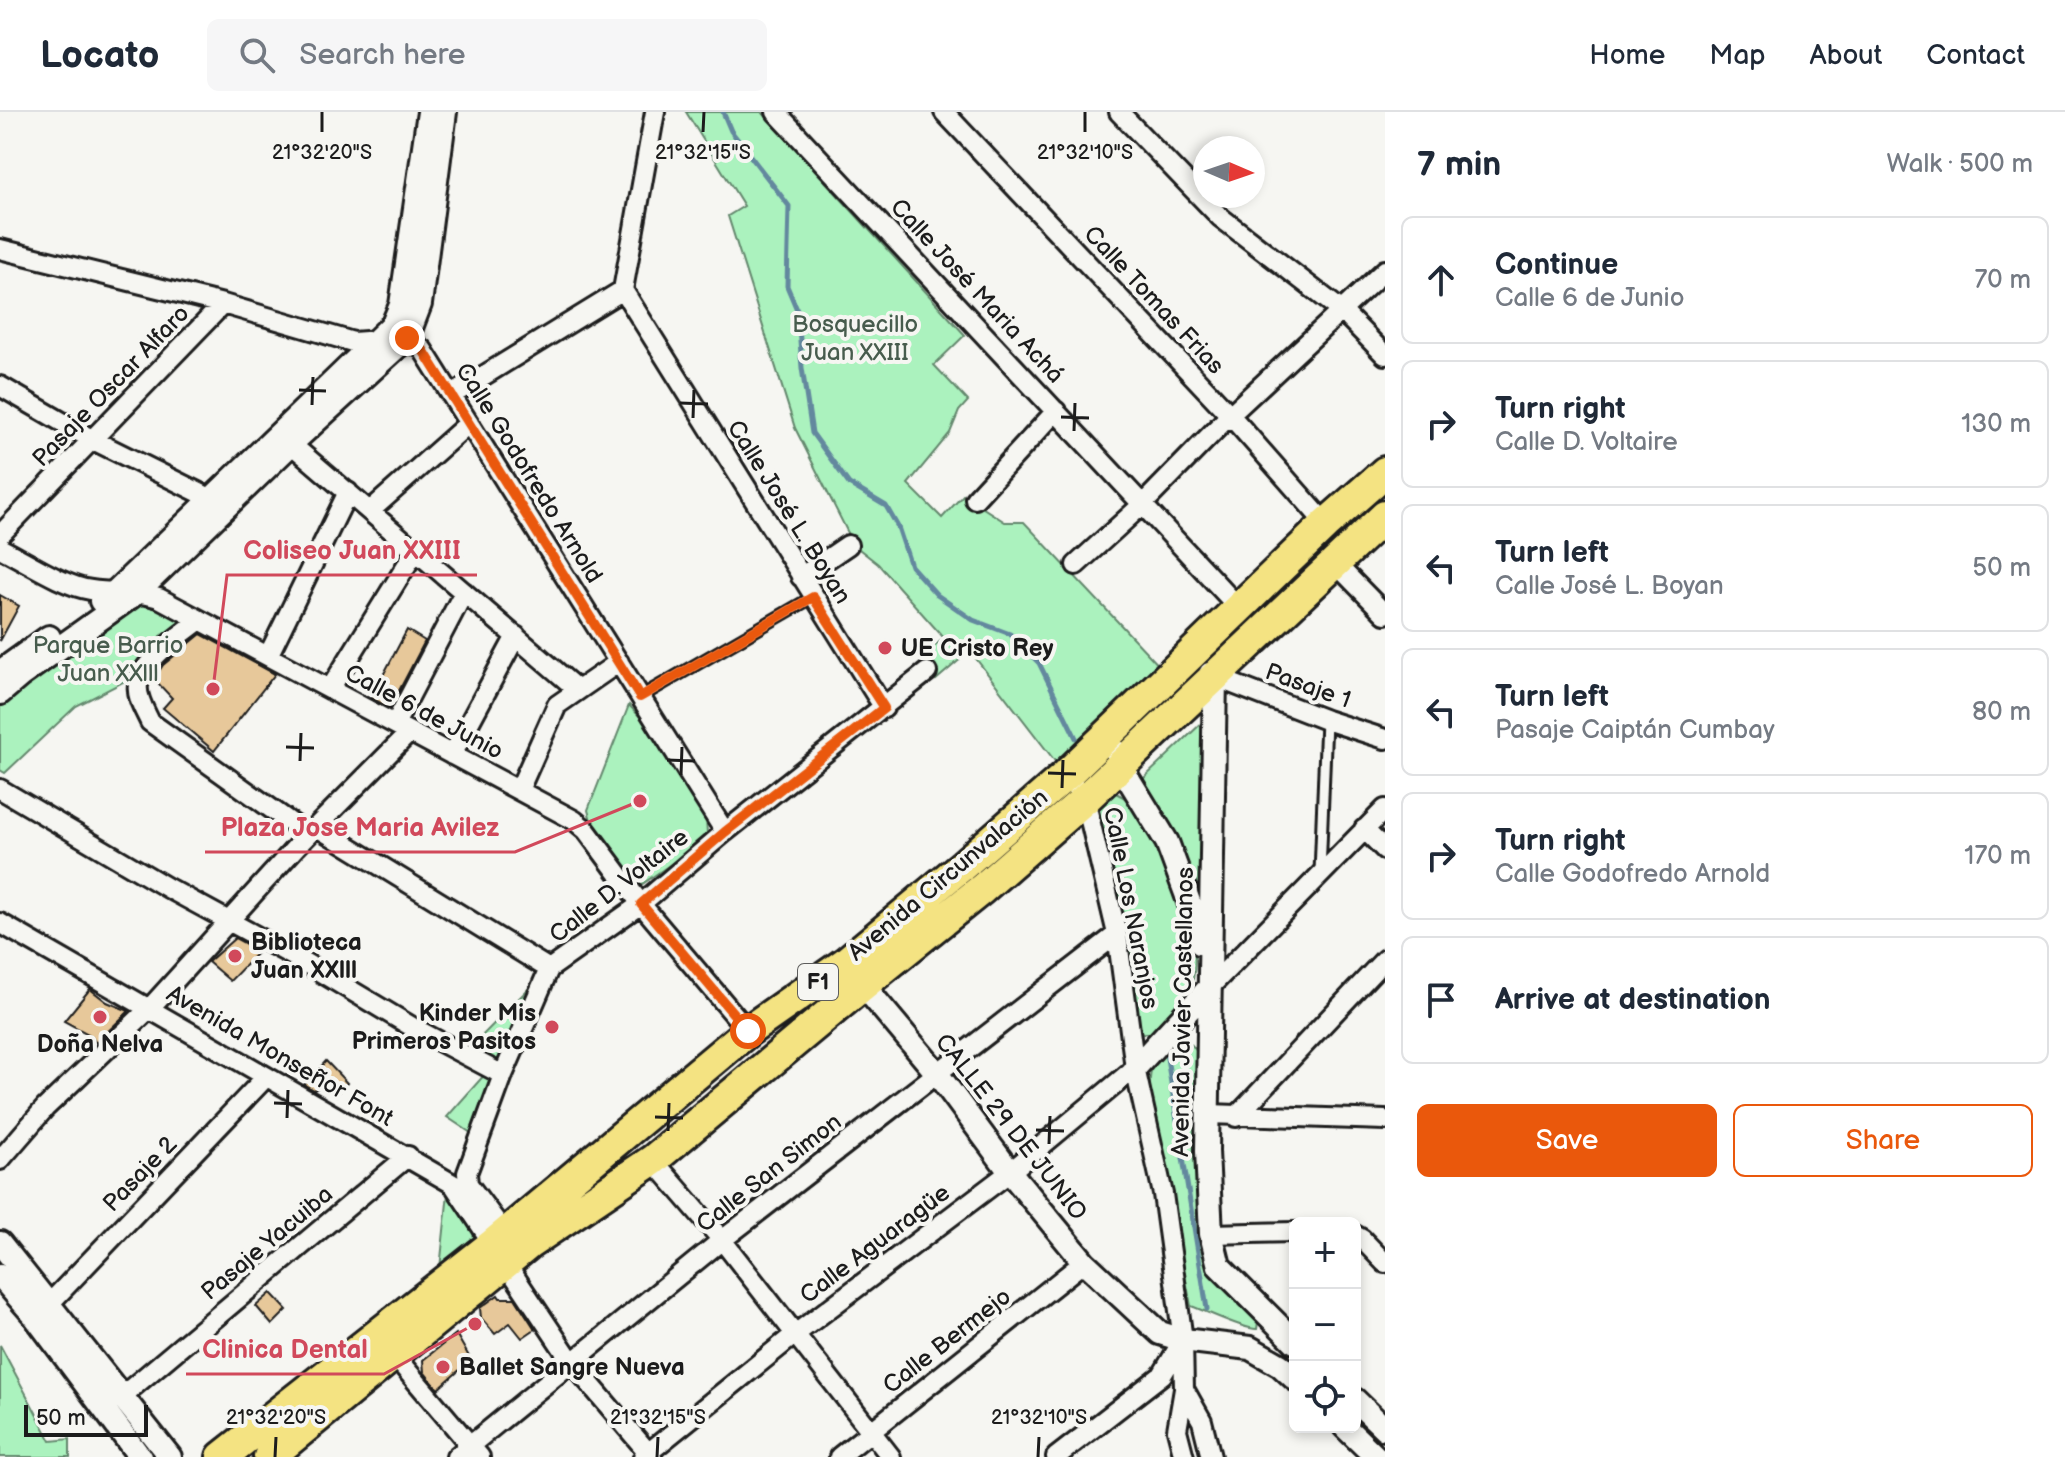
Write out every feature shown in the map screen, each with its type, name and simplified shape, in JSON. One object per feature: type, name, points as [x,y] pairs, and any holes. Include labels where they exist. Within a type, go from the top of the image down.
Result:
[{"type":"highway","name":"Avenida Circunvalación","points":[[222,1457],[506,1248],[653,1160],[854,974],[963,865],[1066,775],[1326,524],[1385,472]]},
{"type":"highway","name":"Avenida Circunvalación","points":[[269,1457],[393,1354],[748,1031],[854,974],[982,889],[1085,799],[1385,516]]},
{"type":"street","points":[[3,665],[127,591],[212,499],[393,324],[401,305],[429,112]]},
{"type":"street","points":[[0,693],[127,591],[407,338],[420,304],[445,112]]},
{"type":"street","points":[[452,395],[623,290],[655,112]]},
{"type":"street","name":"Calle José Maria Achá","points":[[776,112],[1240,609]]},
{"type":"street","name":"Calle Tomas Frias","points":[[944,112],[1230,415],[1326,524]]},
{"type":"street","points":[[1119,112],[1220,217],[1342,311],[1385,355]]},
{"type":"street","points":[[0,249],[223,304],[353,342],[407,338]]},
{"type":"street","points":[[1076,565],[1385,270]]},
{"type":"street","name":"Calle José L. Boyan","points":[[623,290],[884,708]]},
{"type":"street","name":"Pasaje Oscar Alfaro","points":[[0,535],[223,304]]},
{"type":"street","name":"Calle Godofredo Arnold","points":[[407,338],[423,350],[452,395],[725,832]]},
{"type":"street","points":[[0,386],[93,440],[212,499]]},
{"type":"street","points":[[975,499],[1056,411]]},
{"type":"street","points":[[370,511],[469,423]]},
{"type":"street","points":[[291,444],[578,690]]},
{"type":"street","points":[[268,656],[348,492]]},
{"type":"street","points":[[801,577],[848,545]]},
{"type":"street","name":"Calle 6 de Junio","points":[[0,548],[68,583],[90,590],[127,591],[159,598],[574,820],[586,830],[641,904],[748,1031]]},
{"type":"street","points":[[330,689],[416,550]]},
{"type":"street","points":[[1336,564],[1385,614]]},
{"type":"street","points":[[0,1160],[55,1098],[149,1009],[402,728],[464,592]]},
{"type":"street","points":[[200,620],[150,662],[138,684],[140,699],[150,722],[312,831],[549,969]]},
{"type":"street","points":[[452,755],[516,636]]},
{"type":"street","points":[[1192,656],[1215,677]]},
{"type":"street","points":[[519,790],[557,705],[619,662]]},
{"type":"street","name":"Calle D. Voltaire","points":[[506,1248],[468,1184],[467,1173],[503,1075],[549,969],[641,904],[725,832],[927,672]]},
{"type":"street","name":"Pasaje 1","points":[[1215,677],[1385,739]]},
{"type":"street","name":"Avenida Javier Castellanos","points":[[1215,677],[1207,1151],[1211,1234],[1219,1266],[1289,1336]]},
{"type":"street","points":[[1112,732],[1120,765],[1167,842],[1195,918],[1209,988]]},
{"type":"street","name":"Calle Los Naranjos","points":[[1066,775],[1085,799],[1117,934],[1135,1068],[1163,1194],[1183,1340]]},
{"type":"street","points":[[0,789],[414,1028],[503,1075]]},
{"type":"street","points":[[1135,1068],[1385,809]]},
{"type":"street","points":[[1364,829],[1385,850]]},
{"type":"street","name":"Avenida Monseñor Font","points":[[0,923],[453,1184],[506,1248]]},
{"type":"street","name":"Calle San Simon","points":[[469,1453],[722,1240],[1117,934]]},
{"type":"street","points":[[1236,1117],[1385,959]]},
{"type":"street","name":"CALLE 29 DE JUNIO","points":[[854,974],[936,1072],[1010,1172],[1084,1262],[1160,1333],[1183,1340]]},
{"type":"street","points":[[1165,1036],[1186,1029],[1209,1053]]},
{"type":"street","name":"Calle Aguaragüe","points":[[648,1455],[794,1335],[1010,1172],[1135,1068]]},
{"type":"street","name":"Pasaje 2","points":[[49,1304],[266,1077]]},
{"type":"street","points":[[1209,1114],[1385,1120]]},
{"type":"street","name":"Pasaje Yacuiba","points":[[121,1397],[408,1156]]},
{"type":"street","points":[[653,1160],[722,1240],[891,1457]]},
{"type":"street","points":[[1211,1234],[1289,1232]]},
{"type":"street","points":[[1361,1238],[1385,1263]]},
{"type":"street","points":[[0,1243],[170,1457]]},
{"type":"street","points":[[506,1248],[573,1364],[648,1455]]},
{"type":"street","name":"Calle Bermejo","points":[[839,1457],[1084,1262]]},
{"type":"street","points":[[0,1276],[33,1314],[140,1457]]},
{"type":"street","points":[[1250,1348],[1275,1323]]},
{"type":"street","points":[[1183,1340],[1250,1348],[1289,1373]]},
{"type":"street","points":[[1183,1340],[1184,1389],[1177,1430],[1184,1457]]},
{"type":"street","points":[[1056,1457],[1162,1375],[1183,1340]]},
{"type":"street","points":[[393,1354],[469,1453]]},
{"type":"street","points":[[1184,1389],[1202,1421],[1211,1457]]},
{"type":"street","points":[[1351,1433],[1376,1457]]},
{"type":"lane","points":[[640,697],[813,597]]},
{"type":"lane","points":[[1320,877],[1326,720]]},
{"type":"green space","name":"Bosquecillo Juan XXIII","points":[[686,112],[762,112],[965,335],[934,365],[968,401],[959,411],[950,433],[908,484],[942,518],[963,495],[1005,522],[1024,522],[1164,671],[1058,765],[970,651],[936,680],[920,659],[944,638],[878,564],[859,549],[847,531],[795,428],[728,216],[744,206]]},
{"type":"green space","name":"Parque Barrio Juan XXlll","points":[[144,600],[190,621],[127,680],[76,706],[5,773],[0,770],[0,706]]},
{"type":"green space","points":[[629,705],[642,719],[706,818],[707,834],[698,845],[638,887],[592,824],[588,810]]},
{"type":"green space","points":[[1206,719],[1202,913],[1165,817],[1143,787],[1143,779]]},
{"type":"green space","points":[[1109,790],[1129,801],[1140,814],[1177,889],[1194,943],[1191,987],[1178,1009],[1154,1034],[1142,1033],[1138,1025],[1094,807]]},
{"type":"green space","points":[[530,987],[533,989],[505,1070],[473,1045]]},
{"type":"green space","points":[[1177,1037],[1192,1045],[1200,1059],[1210,1267],[1226,1289],[1258,1322],[1257,1329],[1191,1306],[1150,1095],[1150,1075],[1154,1062]]},
{"type":"green space","points":[[486,1073],[499,1080],[477,1137],[447,1117]]},
{"type":"green space","points":[[448,1193],[470,1226],[475,1248],[439,1278]]},
{"type":"green space","points":[[0,1345],[51,1441],[70,1439],[70,1457],[0,1457]]},
{"type":"building","points":[[0,595],[19,606],[0,641]]},
{"type":"building","points":[[407,630],[425,641],[390,708],[371,698]]},
{"type":"building","points":[[201,634],[275,674],[214,751],[163,708],[172,698],[154,679],[163,665]]},
{"type":"building","name":"Biblioteca Juan XXlll","points":[[235,938],[259,951],[230,981],[208,962]]},
{"type":"building","name":"Doña Nelva","points":[[90,989],[107,1002],[129,1011],[96,1043],[90,1035],[64,1021]]},
{"type":"building","points":[[326,1061],[347,1083],[336,1095],[323,1084],[314,1090],[304,1085]]},
{"type":"building","points":[[271,1293],[287,1310],[272,1325],[256,1306]]},
{"type":"building","points":[[498,1295],[500,1298],[515,1298],[535,1329],[522,1338],[510,1323],[495,1334],[481,1318],[480,1308]]},
{"type":"building","name":"Ballet Sangre Nueva","points":[[456,1334],[471,1360],[438,1389],[424,1372],[423,1360]]},
{"type":"waterway","points":[[723,112],[731,131],[789,206],[787,286],[798,312],[802,368],[812,433],[849,484],[886,506],[898,527],[911,566],[937,595],[973,620],[1010,634],[1039,663],[1076,738]]},
{"type":"waterway","points":[[1165,1045],[1207,1309]]},
{"type":"place","name":"UE Cristo Rey","points":[[885,648]]},
{"type":"place","name":"Coliseo Juan XXIII","points":[[213,689]]},
{"type":"place","name":"Plaza Jose Maria Avilez","points":[[640,801]]},
{"type":"place","name":"Biblioteca Juan XXlll","points":[[235,956]]},
{"type":"place","name":"Doña Nelva","points":[[100,1017]]},
{"type":"place","name":"Kinder Mis Primeros Pasitos","points":[[552,1027]]},
{"type":"place","name":"Clinica Dental","points":[[475,1324]]},
{"type":"place","name":"Ballet Sangre Nueva","points":[[443,1367]]},
{"type":"route","points":[[407,338],[423,350],[640,697],[813,597],[884,708],[725,832],[641,904],[748,1031]]}]
